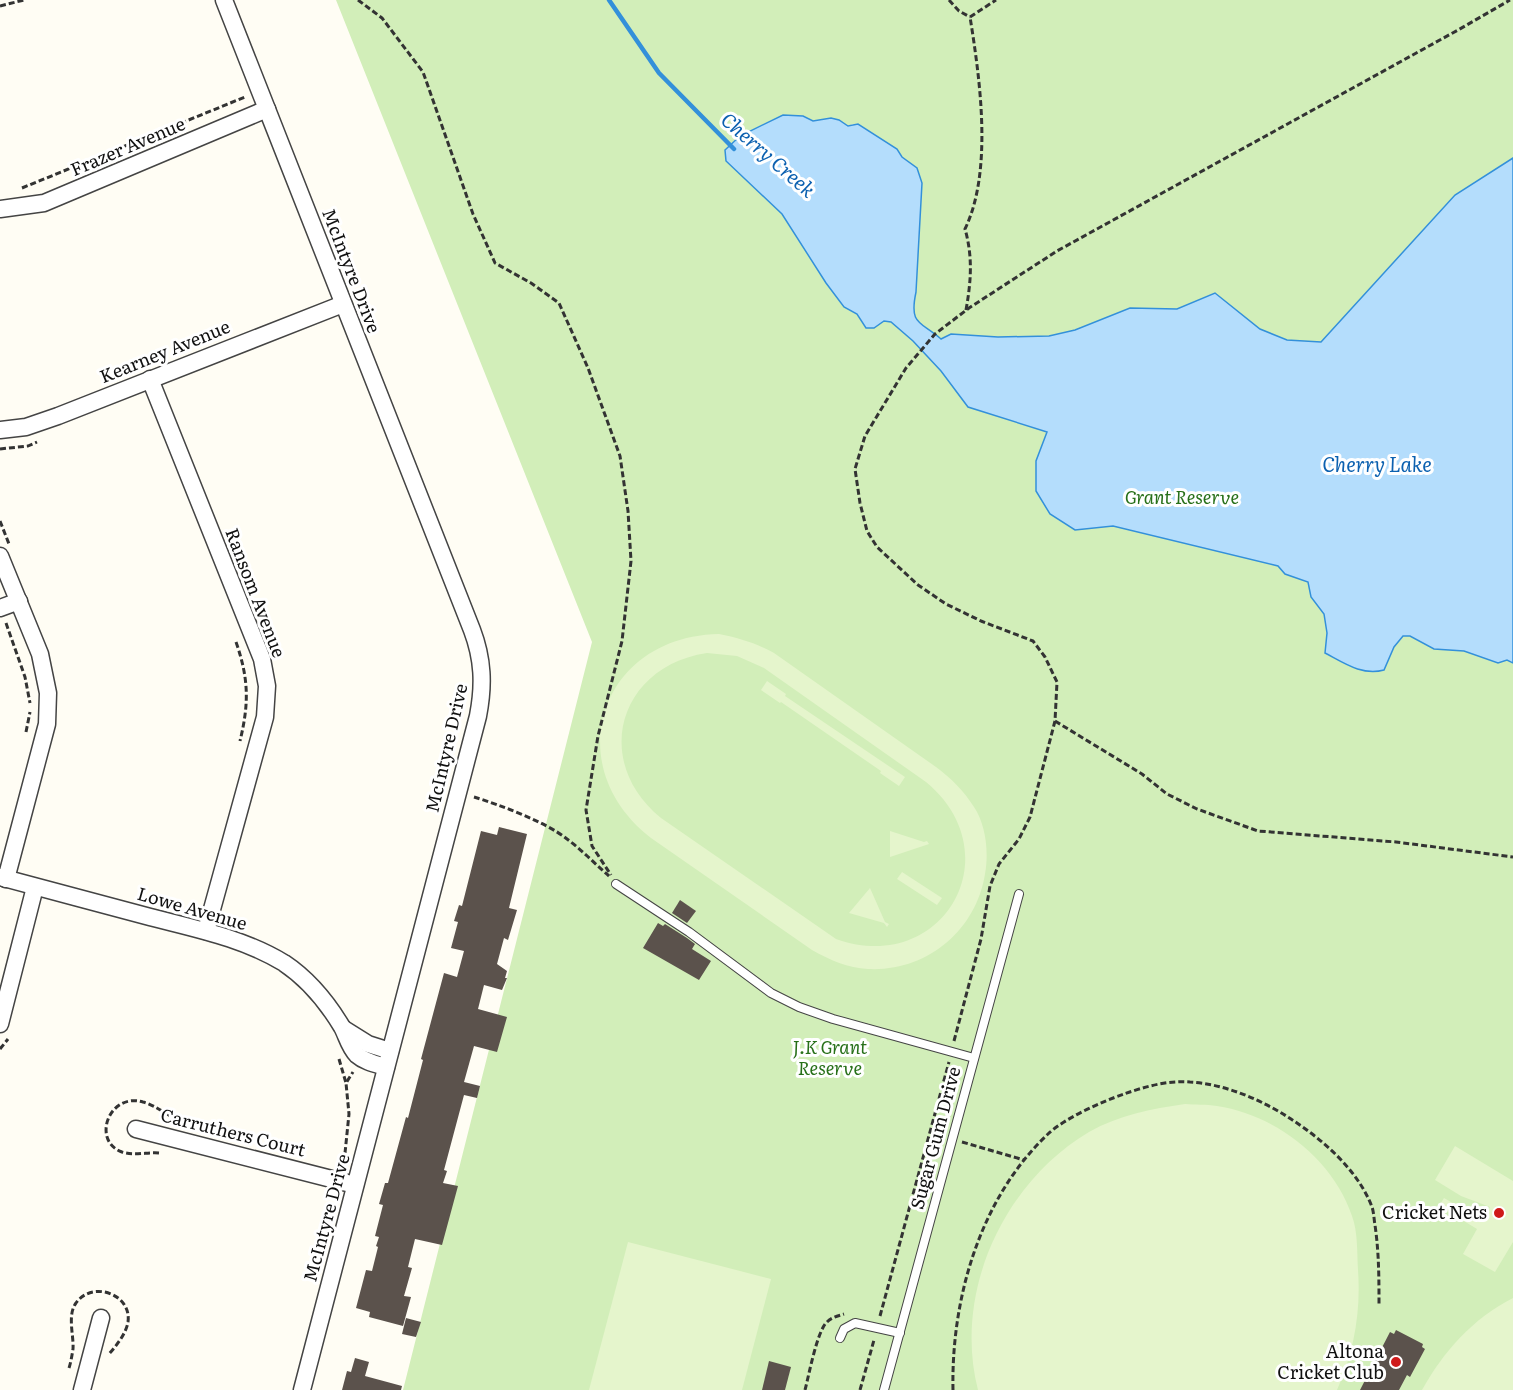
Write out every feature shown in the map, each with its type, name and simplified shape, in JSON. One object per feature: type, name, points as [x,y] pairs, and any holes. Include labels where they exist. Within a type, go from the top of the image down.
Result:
[{"type":"street","name":"McIntyre Drive","points":[[224,0],[260,112],[343,304],[472,630],[481,660],[481,701],[466,795],[388,1059],[348,1183],[302,1390]]},
{"type":"street","name":"Frazer Avenue","points":[[0,209],[44,203],[260,112]]},
{"type":"street","name":"Kearney Avenue","points":[[0,430],[26,427],[58,416],[343,304]]},
{"type":"street","name":"Ransom Avenue","points":[[150,379],[262,659],[267,686],[265,717],[206,931]]},
{"type":"street","points":[[0,556],[40,654],[48,693],[47,724],[3,878]]},
{"type":"street","points":[[1,608],[19,601]]},
{"type":"street","name":"Lowe Avenue","points":[[3,878],[206,931],[250,946],[285,964],[312,987],[343,1029],[351,1048],[363,1059]]},
{"type":"street","points":[[0,1024],[35,887]]},
{"type":"street","name":"Lowe Avenue","points":[[343,1029],[388,1059]]},
{"type":"street","points":[[363,1059],[388,1059]]},
{"type":"street","name":"Carruthers Court","points":[[136,1129],[348,1183]]},
{"type":"street","points":[[82,1390],[101,1318]]},
{"type":"lane","points":[[616,884],[689,932],[771,993],[799,1007],[833,1019],[974,1058]]},
{"type":"lane","name":"Sugar Gum Drive","points":[[884,1390],[1018,894]]},
{"type":"lane","points":[[840,1338],[844,1329],[855,1323],[900,1333]]},
{"type":"path","points":[[0,6],[24,0]]},
{"type":"path","points":[[358,0],[382,18],[423,72],[473,214],[495,263],[531,283],[559,303],[588,368],[620,456],[628,511],[631,561],[622,641],[598,736],[586,810],[592,846],[616,884]]},
{"type":"path","points":[[949,0],[958,11],[970,17]]},
{"type":"path","points":[[970,17],[996,0]]},
{"type":"path","points":[[860,1390],[981,939],[990,886],[999,864],[1019,839],[1030,817],[1055,721],[1057,682],[1045,657],[1033,641],[981,621],[946,603],[918,585],[877,548],[867,531],[855,469],[865,436],[906,368],[935,334],[966,310],[1057,251],[1510,0]]},
{"type":"path","points":[[966,310],[971,268],[970,249],[965,229],[974,210],[982,126],[980,78],[970,17]]},
{"type":"path","points":[[240,87],[245,97],[260,112]]},
{"type":"path","points":[[19,190],[245,97]]},
{"type":"path","points":[[1,608],[26,677],[30,704],[26,732]]},
{"type":"path","points":[[232,632],[245,668],[247,683],[245,722],[239,745]]},
{"type":"path","points":[[1055,721],[1142,774],[1167,794],[1197,809],[1258,831],[1396,842],[1513,857]]},
{"type":"path","points":[[466,795],[477,786]]},
{"type":"path","points":[[466,795],[508,809],[556,831],[567,838],[616,884]]},
{"type":"path","points":[[336,1052],[346,1083],[349,1123],[348,1183]]},
{"type":"path","points":[[346,1083],[363,1059]]},
{"type":"path","points":[[953,1390],[958,1318],[972,1260],[988,1218],[1016,1168],[1049,1132],[1096,1104],[1148,1086],[1189,1081],[1228,1089],[1274,1107],[1316,1136],[1350,1169],[1372,1208],[1380,1255],[1379,1306]]},
{"type":"path","points":[[952,1140],[1024,1160]]},
{"type":"green space","points":[[336,0],[1513,0],[1513,1390],[403,1390],[592,642]],"holes":[[[783,115],[803,116],[813,121],[839,120],[848,126],[853,124],[897,149],[902,157],[917,168],[922,183],[916,292],[891,322],[884,321],[874,328],[866,328],[857,313],[844,307],[782,214],[763,195],[740,136]]]},
{"type":"green space","points":[[719,634],[761,646],[936,767],[962,790],[981,822],[986,839],[986,866],[980,895],[971,913],[945,944],[928,955],[889,968],[868,969],[832,960],[812,950],[651,838],[622,808],[605,776],[600,742],[606,709],[621,680],[645,656],[678,640]],"holes":[[[707,653],[737,656],[764,668],[926,782],[952,811],[964,842],[964,873],[954,902],[934,925],[907,941],[874,946],[836,939],[661,818],[639,795],[626,770],[622,744],[625,719],[635,696],[653,676],[677,661]]]},
{"type":"green space","points":[[767,681],[786,694],[785,696],[905,777],[899,786],[880,773],[881,771],[761,690]]},
{"type":"green space","points":[[890,831],[927,841],[929,844],[890,857]]},
{"type":"green space","points":[[902,872],[942,898],[937,905],[897,879]]},
{"type":"green space","points":[[870,888],[885,922],[889,924],[887,927],[884,923],[849,913]]},
{"type":"green space","points":[[1185,1104],[1213,1105],[1239,1111],[1281,1130],[1300,1143],[1316,1159],[1331,1176],[1343,1195],[1355,1229],[1359,1286],[1355,1332],[1348,1361],[1337,1390],[978,1390],[972,1353],[973,1316],[979,1279],[992,1244],[1009,1210],[1032,1180],[1059,1154],[1089,1132],[1112,1121],[1136,1114]]},
{"type":"green space","name":"Cricket Nets","points":[[1455,1146],[1513,1181],[1513,1242],[1495,1272],[1463,1254],[1477,1229],[1439,1206],[1444,1198],[1482,1220],[1490,1207],[1461,1196],[1435,1180]]},
{"type":"green space","points":[[628,1242],[771,1279],[742,1390],[589,1390]]},
{"type":"green space","points":[[1513,1298],[1513,1390],[1422,1390],[1439,1362],[1460,1337],[1485,1315]]},
{"type":"water","name":"Cherry Lake","points":[[783,115],[803,116],[813,121],[831,118],[848,126],[858,124],[897,149],[902,157],[917,168],[922,183],[914,311],[918,321],[941,339],[951,334],[998,337],[1049,336],[1075,330],[1130,308],[1177,309],[1215,293],[1260,329],[1287,340],[1321,342],[1455,195],[1513,158],[1513,663],[1507,660],[1498,663],[1464,651],[1434,649],[1410,636],[1403,636],[1394,647],[1384,670],[1361,670],[1325,653],[1327,633],[1324,614],[1311,597],[1308,582],[1285,574],[1278,566],[1113,526],[1075,530],[1050,514],[1036,491],[1036,461],[1047,432],[968,407],[941,371],[913,341],[891,322],[884,321],[874,328],[866,328],[857,314],[844,307],[826,283],[782,214],[726,161],[725,150],[740,136]]},
{"type":"building","points":[[499,827],[527,834],[509,908],[517,910],[508,940],[504,938],[497,964],[507,971],[505,978],[507,978],[502,990],[484,985],[478,1009],[507,1017],[497,1052],[474,1046],[464,1082],[480,1086],[477,1098],[464,1095],[444,1170],[447,1171],[443,1183],[458,1186],[442,1245],[415,1239],[408,1267],[412,1268],[404,1296],[411,1297],[403,1326],[369,1317],[370,1312],[356,1308],[366,1270],[372,1271],[379,1237],[375,1236],[383,1205],[379,1204],[385,1183],[388,1183],[406,1117],[408,1118],[444,973],[457,977],[464,951],[451,948],[458,922],[454,921],[459,905],[462,906],[481,831],[497,835]]},
{"type":"building","points":[[680,900],[696,911],[687,923],[672,913]]},
{"type":"building","points":[[658,923],[663,926],[665,924],[687,938],[695,944],[692,949],[711,961],[699,980],[643,948]]},
{"type":"building","points":[[406,1318],[421,1322],[416,1337],[402,1334]]},
{"type":"building","name":"Altona Cricket Club","points":[[1396,1330],[1423,1344],[1422,1347],[1425,1349],[1410,1377],[1407,1375],[1399,1390],[1360,1390],[1390,1332],[1394,1334]]},
{"type":"building","points":[[355,1358],[369,1362],[365,1376],[402,1386],[401,1390],[342,1390],[347,1371],[351,1372]]},
{"type":"building","points":[[769,1361],[791,1367],[785,1390],[762,1390]]},
{"type":"waterway","name":"Cherry Creek","points":[[609,0],[659,73],[734,149]]},
{"type":"place","name":"Cricket Nets","points":[[1499,1213]]},
{"type":"place","name":"Altona Cricket Club","points":[[1396,1362]]},
{"type":"park label","name":"Grant Reserve","points":[[1182,498]]},
{"type":"park label","name":"J.K Grant Reserve","points":[[830,1058]]}]
